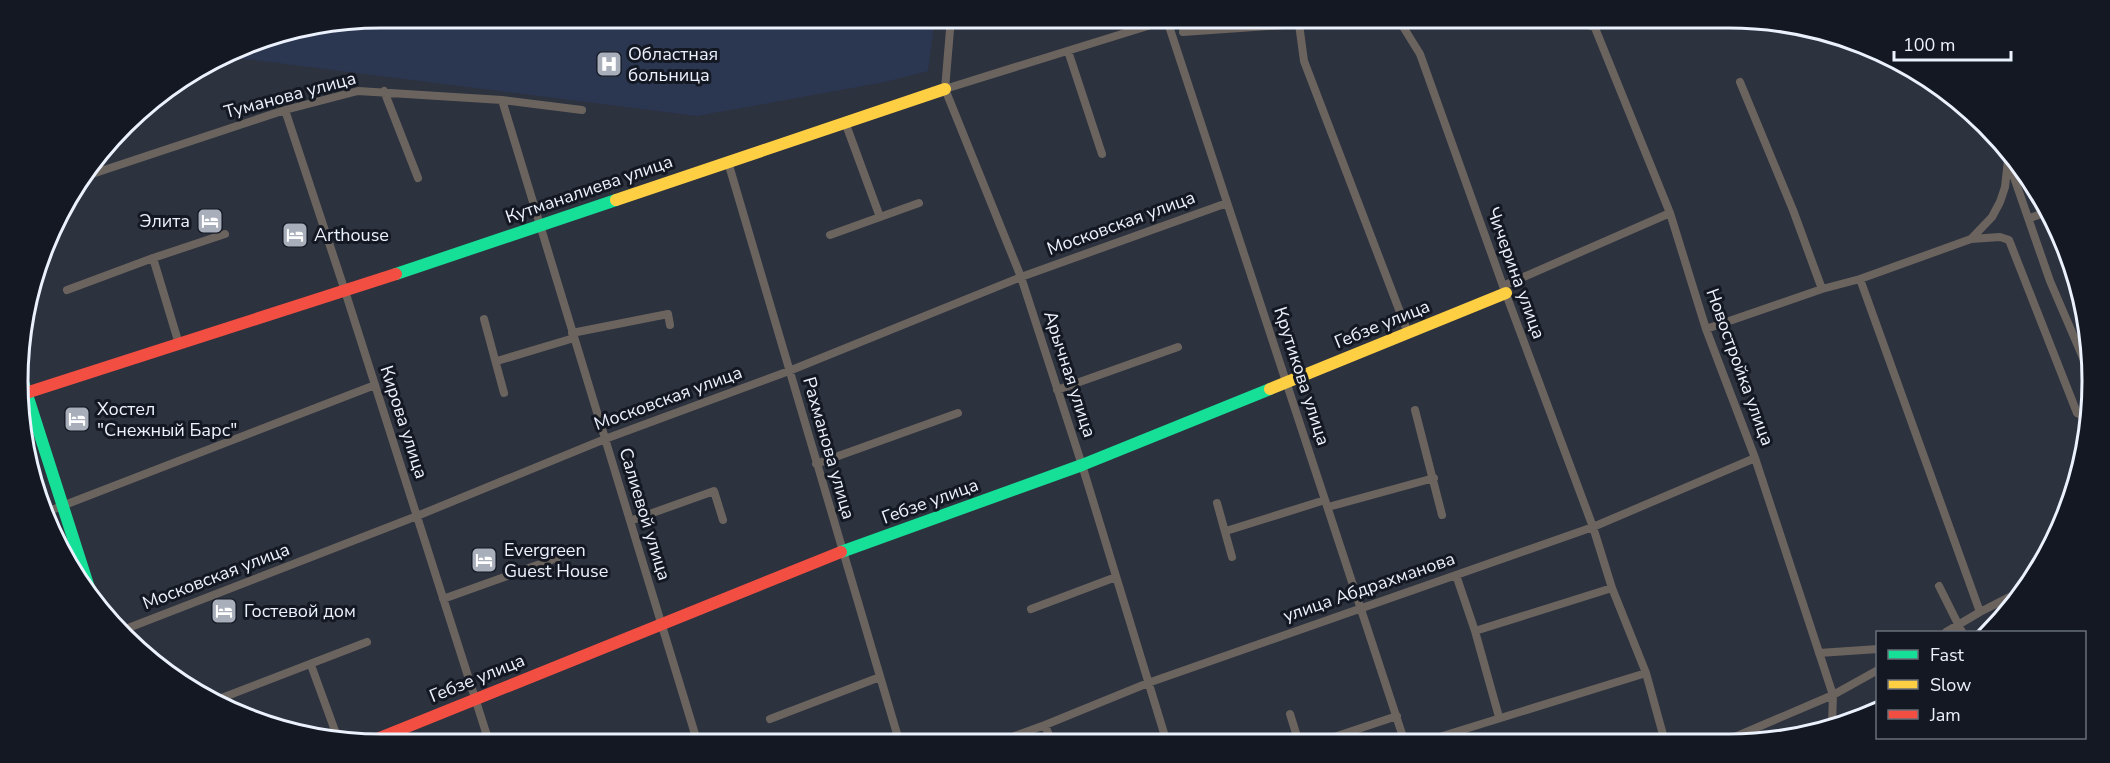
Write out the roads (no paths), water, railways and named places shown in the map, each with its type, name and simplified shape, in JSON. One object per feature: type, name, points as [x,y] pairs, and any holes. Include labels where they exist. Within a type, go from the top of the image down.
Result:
[{"type":"street","name":"Арычная улица","points":[[950,28],[945,89],[1021,276],[1082,465],[1164,734]]},
{"type":"street","name":"Кутманалиева улица","points":[[28,389],[345,291],[945,89],[1144,28]]},
{"type":"street","name":"Крутикова улица","points":[[1169,28],[1403,734]]},
{"type":"street","name":"Чичерина улица","points":[[1183,33],[1247,28]]},
{"type":"street","points":[[1300,28],[1304,61],[1408,333]]},
{"type":"street","name":"Чичерина улица","points":[[1404,28],[1420,54],[1504,290],[1593,527],[1612,588],[1646,673],[1663,734]]},
{"type":"street","name":"Новостройка улица","points":[[1595,28],[1670,213],[1706,329],[1755,458],[1833,694],[1832,719]]},
{"type":"street","points":[[1068,51],[1102,154]]},
{"type":"street","points":[[1740,82],[1793,210],[1822,289]]},
{"type":"street","name":"Туманова улица","points":[[97,172],[285,110],[358,91],[502,100],[582,110]]},
{"type":"street","points":[[384,91],[418,178]]},
{"type":"street","name":"Салиевой улица","points":[[502,100],[538,225],[695,734]]},
{"type":"street","name":"Кирова улица","points":[[285,110],[486,734]]},
{"type":"street","points":[[845,122],[880,217]]},
{"type":"street","name":"Рахманова улица","points":[[728,162],[897,734]]},
{"type":"street","points":[[1971,239],[1992,217],[2000,202],[2005,187],[2007,165]]},
{"type":"street","points":[[2012,172],[2050,281],[2080,351]]},
{"type":"street","points":[[830,235],[919,202]]},
{"type":"street","name":"Московская улица","points":[[129,628],[417,516],[605,439],[789,371],[1021,276],[1227,203]]},
{"type":"street","points":[[1504,290],[1670,213]]},
{"type":"street","points":[[2030,218],[2039,215]]},
{"type":"street","points":[[68,290],[225,234]]},
{"type":"street","points":[[1706,329],[1822,289],[1860,279],[1971,239],[2000,237],[2009,240],[2077,413],[2080,414]]},
{"type":"street","points":[[153,258],[179,344]]},
{"type":"street","points":[[1860,279],[1980,612]]},
{"type":"street","name":"Гебзе улица","points":[[389,734],[842,552],[1082,465],[1408,333],[1504,290]]},
{"type":"street","points":[[496,362],[573,336],[668,314],[670,325]]},
{"type":"street","points":[[484,319],[504,393]]},
{"type":"street","points":[[1057,390],[1178,347]]},
{"type":"street","points":[[52,510],[375,385]]},
{"type":"street","points":[[29,406],[83,569]]},
{"type":"street","points":[[1415,410],[1442,515]]},
{"type":"street","points":[[816,464],[958,413]]},
{"type":"street","name":"улица Абдрахманова","points":[[1020,734],[1148,683],[1593,527],[1755,458]]},
{"type":"street","points":[[1226,531],[1434,478]]},
{"type":"street","points":[[630,521],[714,491],[723,520]]},
{"type":"street","points":[[1217,503],[1232,557]]},
{"type":"street","points":[[443,599],[557,558]]},
{"type":"street","points":[[1455,575],[1475,631],[1499,717]]},
{"type":"street","points":[[1031,609],[1116,577]]},
{"type":"street","points":[[1939,586],[1961,628],[1980,612],[2006,599]]},
{"type":"street","points":[[1475,631],[1612,588]]},
{"type":"street","points":[[224,697],[367,642]]},
{"type":"street","points":[[1819,653],[1876,649]]},
{"type":"street","points":[[310,665],[335,731]]},
{"type":"street","points":[[1741,734],[1833,694],[1876,671]]},
{"type":"street","points":[[1447,734],[1646,673]]},
{"type":"street","points":[[770,719],[880,677]]},
{"type":"street","points":[[1290,714],[1296,734]]},
{"type":"street","points":[[1343,734],[1397,716]]},
{"type":"street","points":[[1045,725],[1048,734]]},
{"type":"place","name":"Областная больница","points":[[609,64]]},
{"type":"place","name":"Элита","points":[[210,221]]},
{"type":"place","name":"Arthouse","points":[[295,235]]},
{"type":"place","name":"Хостел \"Снежный Барс\"","points":[[77,419]]},
{"type":"place","name":"Evergreen Guest House","points":[[484,560]]},
{"type":"place","name":"Гостевой дом","points":[[224,611]]}]
